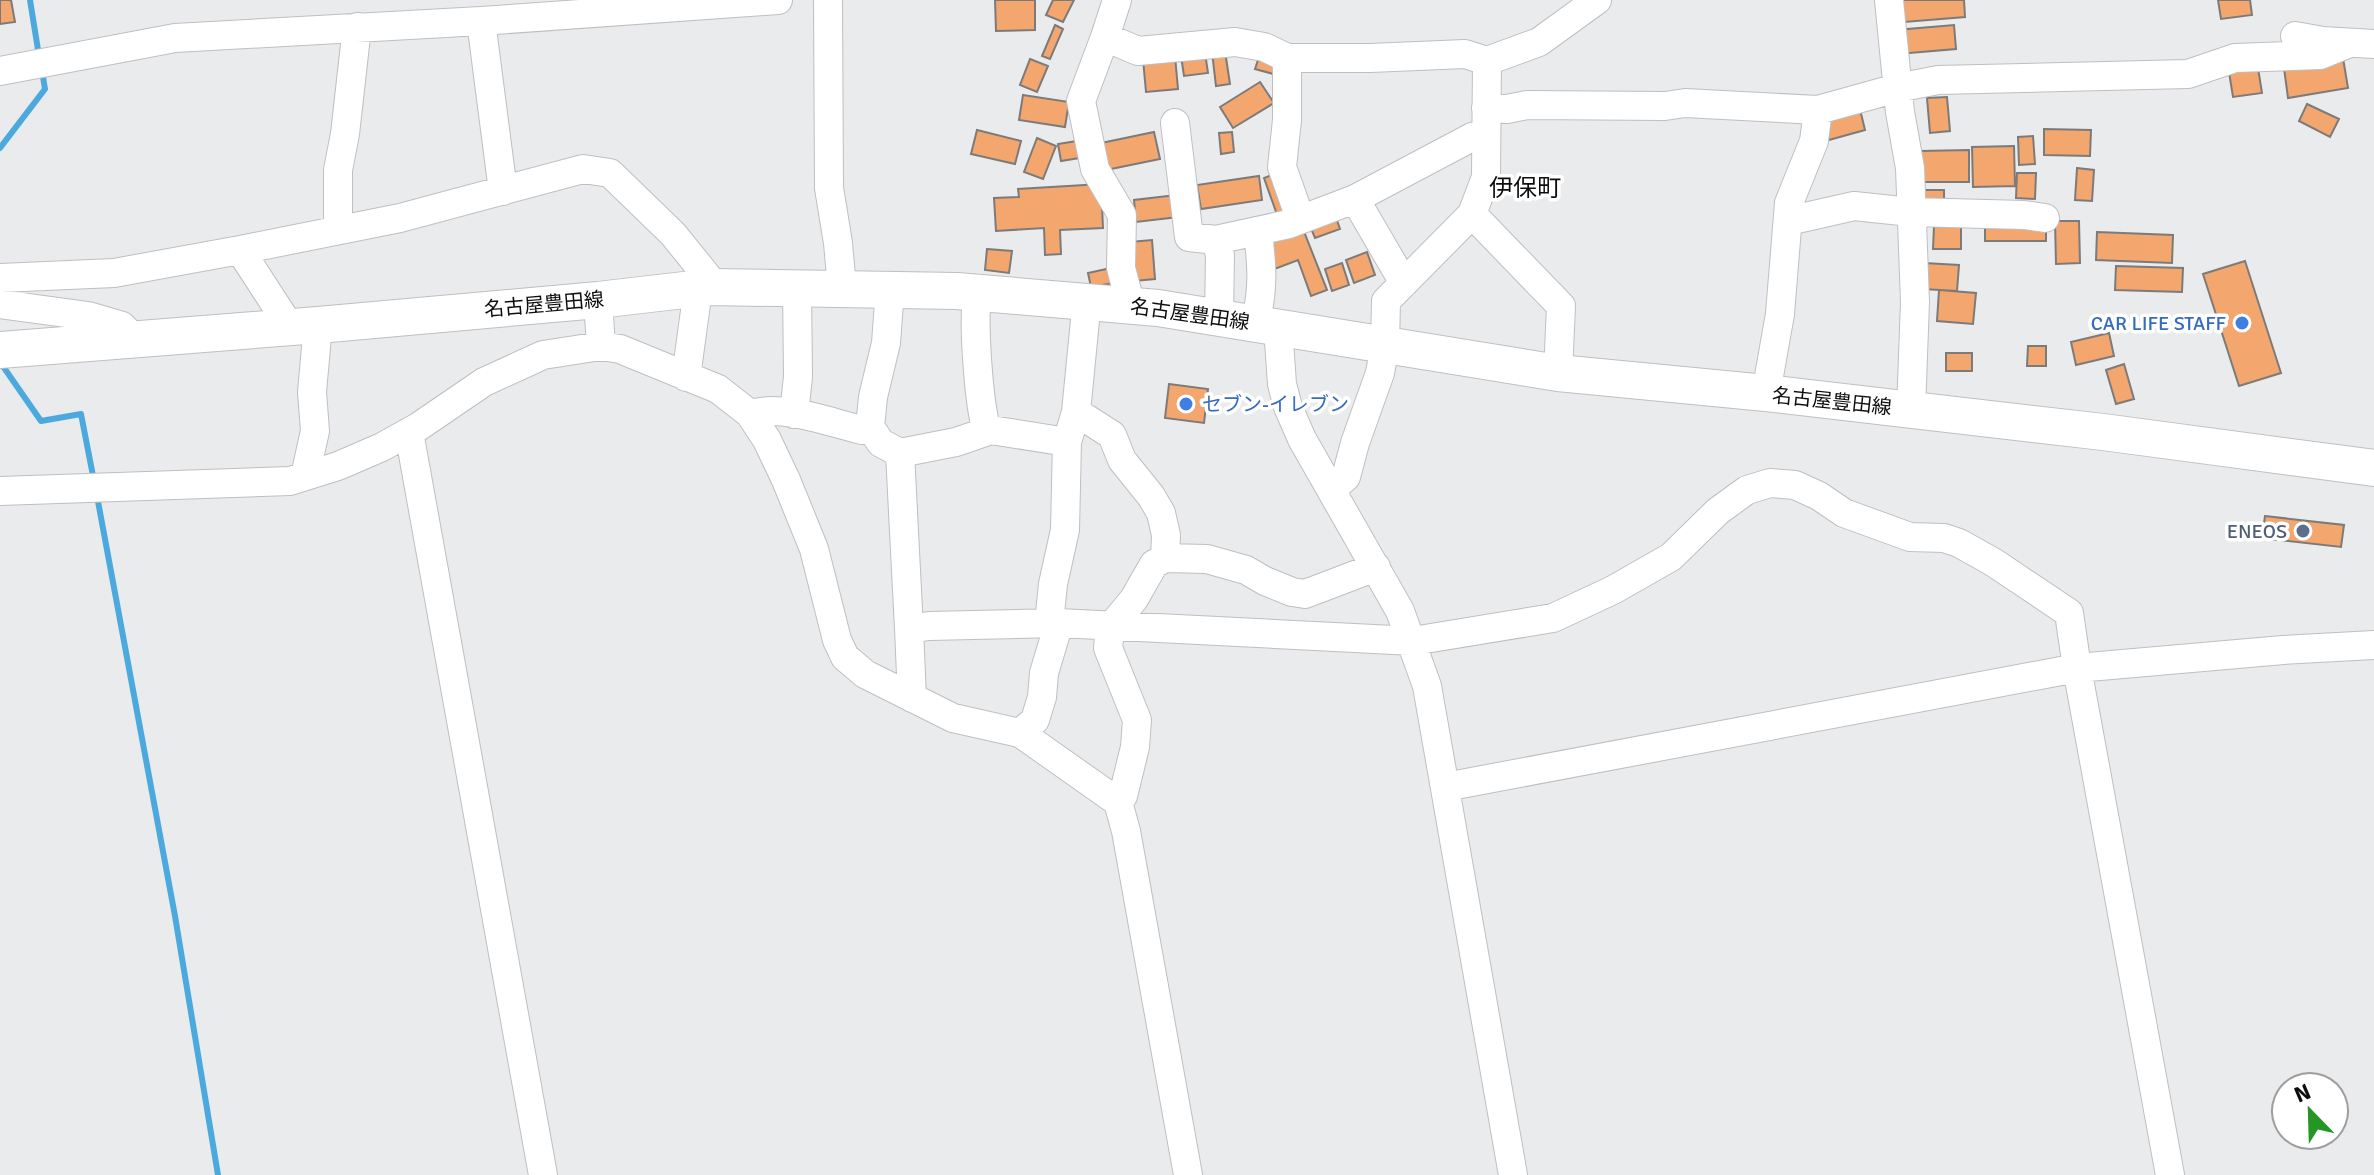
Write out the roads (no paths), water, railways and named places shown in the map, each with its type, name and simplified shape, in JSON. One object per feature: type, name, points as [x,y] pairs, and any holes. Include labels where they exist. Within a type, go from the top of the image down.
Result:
[{"type":"main road","name":"名古屋豊田線","points":[[3,350],[598,300],[704,288],[978,292],[1087,300],[1219,317],[1558,373],[1766,393],[2103,432],[2374,468]]},
{"type":"street","points":[[0,71],[175,38],[778,0]]},
{"type":"street","points":[[828,0],[829,188],[842,288]]},
{"type":"street","points":[[1117,0],[1081,101],[1095,169],[1122,215],[1121,268],[1131,306]]},
{"type":"street","points":[[1105,37],[1138,51],[1235,42],[1264,47],[1287,58],[1357,59],[1465,54],[1487,61],[1539,42],[1597,0]]},
{"type":"street","points":[[1889,0],[1897,88],[1910,168],[1915,302],[1911,410]]},
{"type":"street","points":[[481,21],[503,191]]},
{"type":"street","points":[[338,230],[338,170],[357,27]]},
{"type":"street","points":[[2295,36],[2361,44]]},
{"type":"street","points":[[1175,123],[1189,237],[1216,240],[1289,224],[1355,199],[1472,137],[1486,121],[1507,109],[1527,105],[1665,106],[1685,103],[1818,110],[1938,80],[2188,74],[2235,58],[2320,55],[2361,44]]},
{"type":"street","points":[[1287,58],[1287,120],[1282,167],[1300,218]]},
{"type":"street","points":[[1331,490],[1346,477],[1380,373],[1385,345],[1386,301],[1472,214],[1486,177],[1487,61]]},
{"type":"street","points":[[1766,393],[1780,314],[1789,203],[1814,141],[1818,110]]},
{"type":"street","points":[[0,278],[114,273],[240,250],[400,218],[583,169],[610,173],[673,234],[707,276],[686,377]]},
{"type":"street","points":[[1355,199],[1404,283]]},
{"type":"street","points":[[1788,221],[1854,206],[1911,212],[2045,218]]},
{"type":"street","points":[[1472,214],[1561,306],[1558,373]]},
{"type":"street","points":[[1258,232],[1266,325],[1288,407],[1302,439],[1400,611],[1427,686],[1513,1175]]},
{"type":"street","points":[[1216,240],[1220,255],[1219,317]]},
{"type":"street","points":[[240,250],[304,326],[315,431],[305,476]]},
{"type":"street","points":[[794,414],[798,377],[797,287]]},
{"type":"street","points":[[890,289],[886,343],[873,397],[870,427],[881,443],[900,453],[956,442],[987,431],[1067,442]]},
{"type":"street","points":[[978,292],[975,304],[978,360],[987,431]]},
{"type":"street","points":[[598,300],[601,346]]},
{"type":"street","points":[[1020,733],[1035,720],[1042,697],[1054,623],[1053,584],[1065,530],[1067,442],[1076,412],[1087,300]]},
{"type":"street","points":[[0,304],[88,316],[122,326],[135,340]]},
{"type":"street","points":[[0,491],[290,481],[338,466],[409,432],[484,382],[531,360],[543,355],[601,346],[620,349],[718,389],[750,414],[767,440],[786,480],[814,549],[830,618],[845,657],[865,674],[953,718],[1020,733],[1118,802],[1126,831],[1188,1175]]},
{"type":"street","points":[[750,414],[762,410],[862,430],[870,427]]},
{"type":"street","points":[[1076,412],[1112,435],[1122,460],[1151,496],[1161,513],[1166,535],[1165,558]]},
{"type":"street","points":[[409,432],[543,1175]]},
{"type":"street","points":[[900,453],[912,698]]},
{"type":"street","points":[[909,629],[1054,623],[1413,641],[1553,618],[1613,590],[1671,557],[1718,511],[1747,490],[1770,483],[1795,485],[1844,513],[1910,537],[1944,538],[1959,543],[2069,613],[2170,1175]]},
{"type":"street","points":[[1118,802],[1123,796],[1135,747],[1137,720],[1108,648],[1110,628],[1134,599],[1154,564],[1165,558],[1207,559],[1246,570],[1292,592],[1305,594],[1376,567]]},
{"type":"street","points":[[1445,787],[2077,668],[2374,645]]},
{"type":"waterway","points":[[30,0],[39,56]]},
{"type":"waterway","points":[[0,148],[45,89],[42,71]]},
{"type":"waterway","points":[[0,362],[41,421],[81,414],[94,481]]},
{"type":"waterway","points":[[97,496],[175,916],[218,1175]]},
{"type":"place","name":"CAR LIFE STAFF","points":[[2242,323]]},
{"type":"place","name":"セブン-イレブン","points":[[1186,404]]},
{"type":"place","name":"ENEOS","points":[[2303,531]]},
{"type":"district","name":"伊保町","points":[[1525,188]]}]
